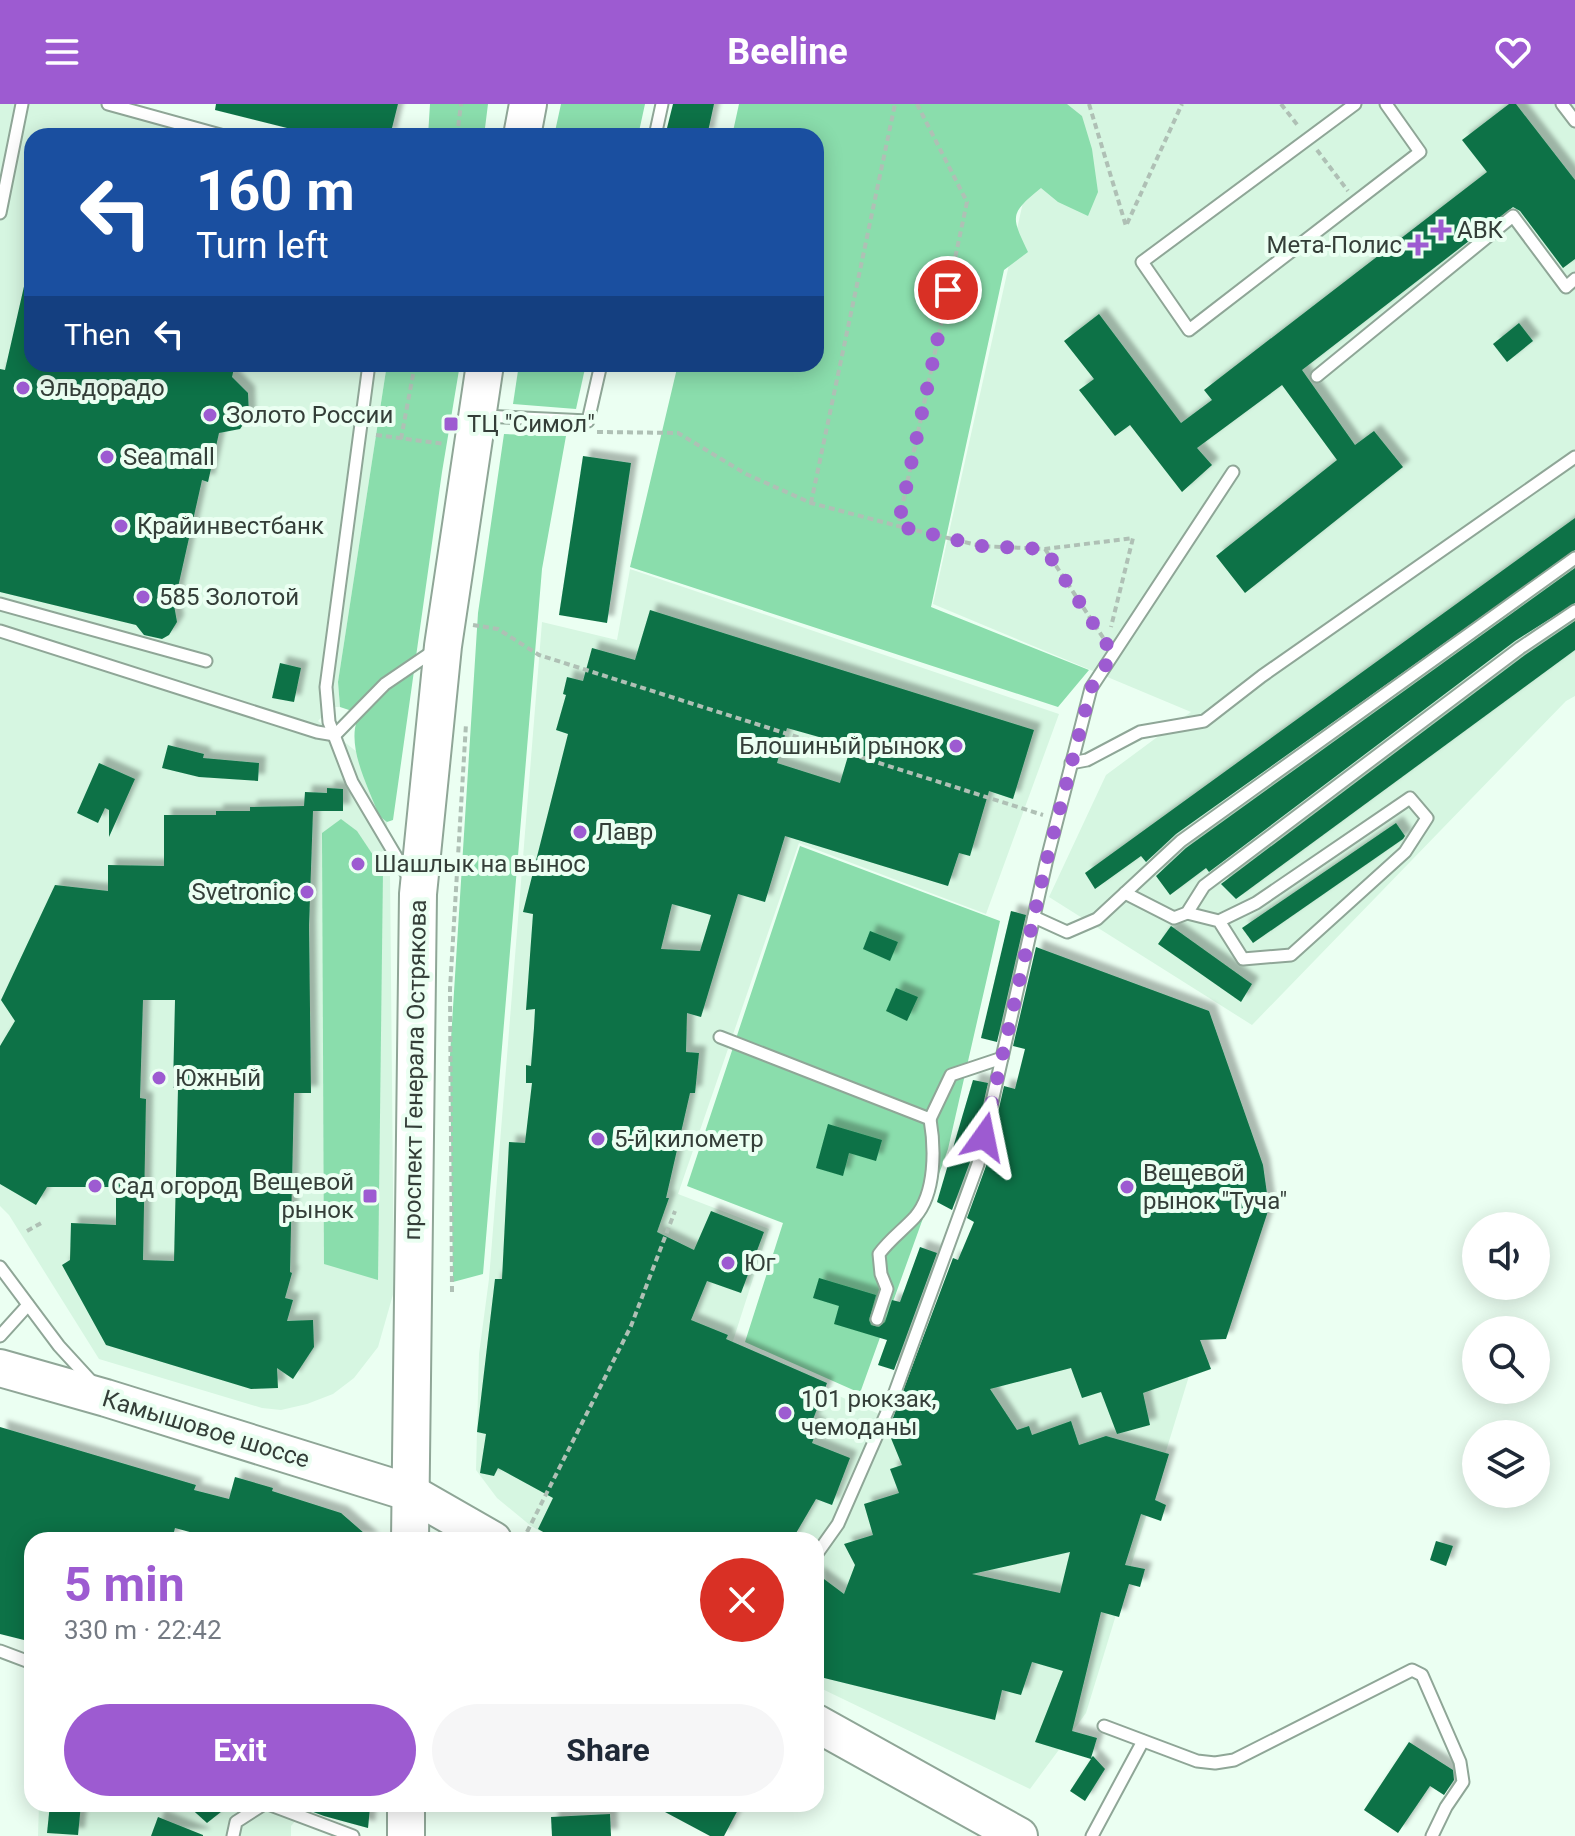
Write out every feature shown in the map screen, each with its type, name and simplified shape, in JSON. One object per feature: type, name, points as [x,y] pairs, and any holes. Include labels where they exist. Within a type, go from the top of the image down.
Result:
[{"type":"main road","points":[[524,128],[528,104]]},
{"type":"main road","name":"проспект Генерала Острякова","points":[[410,1532],[418,894],[443,646],[484,372]]},
{"type":"main road","name":"Камышовое шоссе","points":[[0,1368],[411,1493],[501,1532]]},
{"type":"main road","points":[[824,1727],[1019,1836]]},
{"type":"main road","points":[[406,1812],[406,1836]]},
{"type":"lane","points":[[0,213],[22,104]]},
{"type":"lane","points":[[108,104],[195,128]]},
{"type":"lane","points":[[657,128],[662,104]]},
{"type":"lane","points":[[1355,104],[1142,262],[1189,330],[1420,152],[1386,104]]},
{"type":"lane","points":[[1562,104],[1575,121]]},
{"type":"lane","points":[[1317,376],[1513,216],[1566,287],[1575,279]]},
{"type":"lane","points":[[368,372],[326,687],[329,722],[352,782],[418,894]]},
{"type":"lane","points":[[477,416],[588,421],[599,372]]},
{"type":"lane","points":[[1071,763],[1087,760],[1140,732],[1204,721],[1262,676],[1575,457]]},
{"type":"lane","points":[[824,1544],[838,1524],[896,1388],[978,1164],[1057,819],[1091,688],[1233,472]]},
{"type":"lane","points":[[1034,917],[1067,932],[1097,919],[1181,841],[1575,558]]},
{"type":"lane","points":[[0,604],[206,661]]},
{"type":"lane","points":[[1187,913],[1204,886],[1520,648],[1575,611]]},
{"type":"lane","points":[[0,631],[317,732],[335,735]]},
{"type":"lane","points":[[335,735],[385,684],[443,646]]},
{"type":"lane","points":[[1125,893],[1174,918],[1187,913],[1219,921],[1256,903],[1410,798],[1427,818],[1405,852],[1291,955],[1243,959],[1219,921]]},
{"type":"lane","points":[[720,1037],[930,1119]]},
{"type":"lane","points":[[877,1319],[887,1289],[881,1274],[879,1254],[888,1241],[917,1215],[931,1179],[934,1143],[930,1119],[951,1075],[1002,1058]]},
{"type":"lane","points":[[0,1267],[59,1346],[106,1398]]},
{"type":"lane","points":[[0,1336],[28,1305]]},
{"type":"lane","points":[[0,1651],[24,1660]]},
{"type":"lane","points":[[1104,1726],[1197,1761],[1215,1763],[1234,1760],[1412,1670],[1422,1675],[1460,1762],[1463,1782],[1432,1836]]},
{"type":"lane","points":[[1092,1836],[1143,1741]]},
{"type":"lane","points":[[233,1836],[236,1822],[253,1812]]},
{"type":"lane","points":[[288,1812],[353,1836]]},
{"type":"path","points":[[458,128],[461,104]]},
{"type":"path","points":[[811,503],[895,104]]},
{"type":"path","points":[[898,526],[967,202],[917,104]]},
{"type":"path","points":[[1089,104],[1126,226],[1182,104]]},
{"type":"path","points":[[401,439],[414,372]]},
{"type":"path","points":[[589,432],[678,433],[746,474],[811,503],[981,546],[1045,549],[1133,538],[1107,644],[1045,549]]},
{"type":"path","points":[[376,435],[448,444]]},
{"type":"path","points":[[472,625],[498,629],[539,655],[1057,819]]},
{"type":"path","points":[[452,1292],[450,989],[466,718]]},
{"type":"path","points":[[512,1532],[631,1326],[675,1211]]},
{"type":"path","points":[[27,1231],[43,1222]]},
{"type":"shaded area","points":[[0,104],[127,104],[222,128],[24,128],[24,372],[386,372],[338,682],[340,707],[331,707],[318,721],[357,752],[379,816],[387,822],[394,1291],[378,1347],[354,1378],[333,1394],[281,1410],[262,1408],[99,1359],[9,1215],[0,1206]]},
{"type":"shaded area","points":[[1045,104],[1575,104],[1575,696],[1566,701],[1252,1025],[1049,897],[1106,775],[1191,712],[933,604]]},
{"type":"shaded area","name":"5-й километр","points":[[630,569],[1059,714],[986,914],[799,843],[678,1194],[769,1229],[731,1347],[892,1420],[930,1405],[1121,1353],[1200,1340],[1086,1713],[1030,1789],[824,1690],[824,1532],[542,1532],[497,1498],[476,1470],[479,1354],[489,1279],[542,622],[617,640]]},
{"type":"shaded area","points":[[39,1812],[303,1812],[291,1826],[291,1836],[38,1836]]},
{"type":"shaded area","points":[[308,1812],[369,1812],[368,1828]]},
{"type":"green space","points":[[430,104],[488,104],[485,128],[428,128]]},
{"type":"green space","points":[[561,104],[645,104],[640,128],[556,128]]},
{"type":"green space","points":[[739,104],[1067,104],[1082,116],[1092,149],[1098,192],[1088,216],[1058,202],[1041,188],[1018,210],[1016,223],[1028,252],[1004,270],[931,607],[1089,670],[1058,707],[630,567],[676,372],[824,372],[824,128],[734,128]]},
{"type":"green space","points":[[386,372],[459,372],[393,820],[387,822],[379,816],[357,756],[357,720],[352,711],[340,707],[338,682]]},
{"type":"green space","points":[[518,372],[584,372],[576,409],[513,404]]},
{"type":"green space","points":[[504,434],[566,436],[542,569],[483,1274],[453,1282],[450,1055],[478,613]]},
{"type":"green space","points":[[341,819],[357,831],[383,870],[378,1280],[324,1264],[322,833]]},
{"type":"green space","points":[[800,846],[1000,921],[948,1149],[860,1393],[745,1342],[783,1223],[687,1186]]},
{"type":"building","points":[[216,104],[398,104],[392,128],[287,128],[215,110]]},
{"type":"building","points":[[673,104],[714,104],[709,128],[667,128]]},
{"type":"building","points":[[1509,104],[1516,104],[1575,180],[1575,259],[1563,268],[1520,211],[1513,207],[1302,370],[1355,445],[1374,431],[1403,467],[1245,593],[1216,556],[1337,460],[1282,385],[1197,448],[1212,465],[1182,492],[1130,425],[1115,436],[1079,390],[1094,379],[1064,341],[1099,314],[1181,423],[1212,400],[1204,390],[1487,172],[1462,140]]},
{"type":"building","name":"Sea mall","points":[[24,286],[24,372],[233,372],[232,377],[248,393],[249,416],[240,429],[219,433],[208,482],[202,480],[174,605],[177,622],[169,635],[162,639],[144,635],[136,625],[0,592],[0,369],[5,370]]},
{"type":"building","points":[[1519,323],[1533,341],[1507,362],[1493,344]]},
{"type":"building","points":[[583,456],[631,463],[607,623],[559,615]]},
{"type":"building","points":[[1575,518],[1575,550],[1176,834],[1146,862],[1141,856],[1095,889],[1085,873]]},
{"type":"building","points":[[1575,568],[1575,603],[1515,641],[1209,872],[1206,868],[1170,895],[1156,876],[1186,848]]},
{"type":"building","points":[[650,610],[1034,730],[1013,799],[989,791],[970,856],[959,853],[948,886],[785,836],[765,902],[738,894],[701,1017],[687,1013],[686,1052],[699,1053],[695,1093],[690,1093],[666,1198],[669,1198],[657,1232],[694,1250],[711,1211],[764,1232],[741,1293],[707,1281],[691,1320],[728,1335],[726,1339],[827,1383],[812,1422],[819,1425],[812,1443],[850,1458],[832,1505],[816,1499],[797,1532],[543,1532],[538,1529],[553,1498],[498,1468],[494,1476],[480,1473],[486,1434],[477,1432],[495,1279],[502,1279],[509,1142],[525,1143],[532,1083],[526,1083],[526,1065],[531,1066],[535,1009],[526,1010],[533,914],[523,912],[568,734],[556,730],[566,695],[563,694],[567,677],[583,681],[592,648],[635,660]],"holes":[[[787,728],[851,746],[840,783],[777,763]],[[672,904],[711,915],[700,951],[661,949]]]},
{"type":"building","points":[[1575,621],[1575,650],[1236,899],[1221,884],[1525,655]]},
{"type":"building","points":[[280,663],[301,668],[294,702],[272,698]]},
{"type":"building","points":[[168,745],[204,754],[203,758],[259,763],[258,781],[199,777],[162,768]]},
{"type":"building","points":[[99,763],[135,779],[109,837],[109,810],[105,808],[98,823],[77,813]]},
{"type":"building","name":"Южный","points":[[327,788],[343,789],[343,811],[313,811],[309,926],[311,1093],[294,1093],[292,1273],[285,1298],[293,1300],[287,1321],[313,1320],[314,1347],[293,1379],[277,1368],[278,1388],[251,1389],[106,1345],[62,1265],[70,1260],[71,1223],[116,1225],[116,1187],[47,1187],[36,1205],[0,1184],[0,1046],[15,1021],[1,1000],[55,885],[108,891],[108,865],[164,866],[164,815],[216,815],[216,811],[250,811],[250,807],[304,806],[305,792],[327,793]],"holes":[[[143,1000],[175,1000],[173,1088],[178,1088],[174,1261],[143,1260],[146,1099],[140,1098]]]},
{"type":"building","points":[[1396,823],[1405,836],[1403,839],[1253,943],[1242,928]]},
{"type":"building","points":[[1011,911],[1026,915],[997,1042],[981,1038]]},
{"type":"building","points":[[1171,926],[1252,984],[1241,1002],[1158,944]]},
{"type":"building","points":[[870,931],[898,942],[890,961],[863,949]]},
{"type":"building","points":[[1036,947],[1209,1011],[1263,1165],[1269,1208],[1226,1339],[1200,1340],[1211,1369],[1143,1393],[1150,1425],[1117,1434],[1101,1392],[1082,1398],[1071,1368],[990,1389],[1017,1430],[1029,1426],[1032,1435],[1071,1421],[1079,1445],[1106,1436],[1169,1454],[1155,1500],[1166,1505],[1161,1521],[1141,1514],[1125,1565],[1145,1569],[1140,1587],[1129,1584],[1119,1617],[1101,1612],[1072,1731],[1097,1738],[1091,1758],[1093,1756],[1105,1769],[1085,1801],[1070,1791],[1091,1759],[1035,1742],[1063,1671],[1032,1662],[1021,1695],[1002,1690],[995,1720],[824,1678],[824,1579],[844,1594],[855,1565],[844,1544],[873,1535],[864,1504],[899,1493],[890,1469],[902,1465],[888,1431],[953,1258],[958,1260],[974,1222],[967,1218],[986,1166],[1004,1086],[1015,1089],[1025,1049],[1013,1046]],"holes":[[[1070,1552],[1060,1593],[972,1574]]]},
{"type":"building","points":[[896,988],[918,997],[907,1021],[886,1011]]},
{"type":"building","points":[[973,1080],[988,1083],[970,1162],[952,1210],[937,1202]]},
{"type":"building","points":[[828,1124],[882,1140],[876,1161],[849,1153],[843,1176],[816,1168]]},
{"type":"building","points":[[920,1247],[937,1253],[894,1370],[878,1365],[887,1340],[834,1324],[839,1306],[813,1298],[819,1278],[876,1295],[869,1320],[871,1325],[879,1327],[885,1322],[892,1300],[900,1302]]},
{"type":"building","points":[[0,1427],[196,1485],[194,1490],[229,1499],[235,1477],[341,1513],[363,1532],[190,1532],[175,1528],[174,1532],[24,1532],[24,1640],[0,1634]]},
{"type":"building","points":[[1436,1541],[1453,1546],[1446,1566],[1430,1560]]},
{"type":"building","points":[[1409,1742],[1453,1770],[1454,1780],[1444,1795],[1430,1786],[1398,1833],[1364,1810]]},
{"type":"building","points":[[49,1812],[80,1812],[78,1835],[47,1833]]},
{"type":"building","points":[[195,1812],[221,1812],[207,1823]]},
{"type":"building","points":[[313,1812],[370,1812],[368,1828]]},
{"type":"building","points":[[665,1812],[737,1812],[724,1836],[710,1836]]},
{"type":"building","points":[[610,1814],[611,1836],[552,1836],[551,1817]]},
{"type":"building","points":[[158,1817],[203,1835],[203,1836],[151,1836]]},
{"type":"place","name":"АВК","points":[[1441,230]]},
{"type":"place","name":"Мета-Полис","points":[[1418,245]]},
{"type":"place","name":"Эльдорадо","points":[[23,388]]},
{"type":"place","name":"Золото России","points":[[210,415]]},
{"type":"place","name":"ТЦ \"Симол\"","points":[[451,424]]},
{"type":"place","name":"Sea mall","points":[[107,457]]},
{"type":"place","name":"Крайинвестбанк","points":[[121,526]]},
{"type":"place","name":"585 Золотой","points":[[143,597]]},
{"type":"place","name":"Блошиный рынок","points":[[956,746]]},
{"type":"place","name":"Лавр","points":[[580,832]]},
{"type":"place","name":"Шашлык на вынос","points":[[358,864]]},
{"type":"place","name":"Svetronic","points":[[307,892]]},
{"type":"place","name":"Южный","points":[[159,1078]]},
{"type":"place","name":"5-й километр","points":[[598,1139]]},
{"type":"place","name":"Сад огород","points":[[95,1186]]},
{"type":"place","name":"Вещевой рынок \"Туча\"","points":[[1127,1187]]},
{"type":"place","name":"Вещевой рынок","points":[[370,1196]]},
{"type":"place","name":"Юг","points":[[728,1263]]},
{"type":"place","name":"101 рюкзак, чемоданы","points":[[785,1413]]},
{"type":"route","points":[[948,290],[898,526],[981,546],[1045,549],[1113,654],[1091,688],[1046,863],[984,1137]]}]
